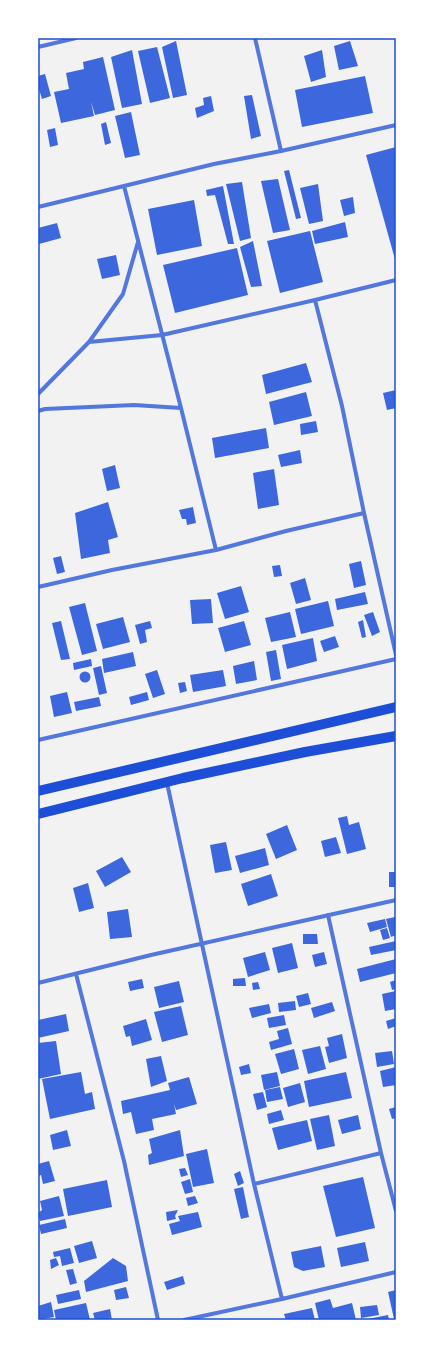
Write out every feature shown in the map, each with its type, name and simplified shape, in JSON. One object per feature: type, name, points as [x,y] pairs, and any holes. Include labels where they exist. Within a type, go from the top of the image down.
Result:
[{"type":"main road","points":[[38,791],[396,707]]},
{"type":"main road","points":[[38,814],[183,778],[304,752],[396,736]]},
{"type":"street","points":[[38,47],[76,38]]},
{"type":"street","points":[[255,38],[281,151]]},
{"type":"street","points":[[38,207],[214,164],[281,151],[396,125]]},
{"type":"street","points":[[124,186],[216,550]]},
{"type":"street","points":[[38,394],[89,342],[123,294],[138,240]]},
{"type":"street","points":[[89,342],[162,335],[396,280]]},
{"type":"street","points":[[315,300],[342,406],[396,655]]},
{"type":"street","points":[[38,411],[45,409],[134,405],[181,408]]},
{"type":"street","points":[[38,587],[112,570],[216,550],[286,531],[364,513]]},
{"type":"street","points":[[38,740],[396,659]]},
{"type":"street","points":[[167,783],[254,1184],[282,1299]]},
{"type":"street","points":[[38,983],[396,900]]},
{"type":"street","points":[[328,915],[381,1153],[396,1211]]},
{"type":"street","points":[[76,974],[124,1161],[158,1320]]},
{"type":"street","points":[[254,1184],[381,1153]]},
{"type":"street","points":[[184,1320],[396,1272]]},
{"type":"building","points":[[176,41],[187,95],[173,98],[162,47]]},
{"type":"building","points":[[350,41],[358,66],[339,70],[334,46]]},
{"type":"building","points":[[157,47],[170,98],[150,103],[138,51]]},
{"type":"building","points":[[132,50],[142,104],[122,108],[111,57]]},
{"type":"building","points":[[322,50],[326,77],[311,82],[304,56]]},
{"type":"building","points":[[103,57],[115,110],[95,115],[91,102],[94,116],[61,123],[54,92],[69,89],[66,73],[84,69],[83,62]]},
{"type":"building","points":[[45,74],[51,96],[42,99],[38,86],[38,76]]},
{"type":"building","points":[[365,76],[373,113],[302,127],[295,90]]},
{"type":"building","points":[[252,95],[261,136],[251,139],[244,96]]},
{"type":"building","points":[[211,96],[214,111],[197,118],[195,108],[204,105],[203,98]]},
{"type":"building","points":[[131,112],[140,155],[125,158],[115,116]]},
{"type":"building","points":[[106,122],[111,143],[105,145],[101,124]]},
{"type":"building","points":[[55,128],[58,145],[50,147],[47,130]]},
{"type":"building","points":[[396,147],[396,263],[366,155]]},
{"type":"building","points":[[289,170],[301,218],[296,219],[284,171]]},
{"type":"building","points":[[278,179],[290,230],[273,233],[261,181]]},
{"type":"building","points":[[242,182],[251,238],[240,241],[226,184]]},
{"type":"building","points":[[318,184],[323,221],[309,224],[300,188]]},
{"type":"building","points":[[223,186],[234,244],[228,244],[215,195],[207,196],[206,190]]},
{"type":"building","points":[[353,197],[355,213],[344,216],[340,200]]},
{"type":"building","points":[[194,200],[202,246],[157,255],[148,209]]},
{"type":"building","points":[[345,222],[348,237],[315,244],[312,231]]},
{"type":"building","points":[[57,223],[61,238],[39,244],[38,228]]},
{"type":"building","points":[[310,231],[323,282],[280,293],[267,241]]},
{"type":"building","points":[[253,241],[262,286],[251,287],[240,247]]},
{"type":"building","points":[[237,248],[248,295],[175,313],[163,265]]},
{"type":"building","points":[[116,255],[120,275],[102,279],[97,259]]},
{"type":"building","points":[[306,363],[312,382],[266,394],[262,375]]},
{"type":"building","points":[[396,390],[396,408],[387,410],[383,393]]},
{"type":"building","points":[[306,392],[312,416],[274,425],[269,402]]},
{"type":"building","points":[[316,421],[318,432],[301,435],[300,424]]},
{"type":"building","points":[[266,428],[269,448],[215,458],[212,438]]},
{"type":"building","points":[[300,450],[302,463],[281,467],[278,455]]},
{"type":"building","points":[[115,465],[120,488],[107,491],[102,469]]},
{"type":"building","points":[[274,469],[279,505],[258,509],[253,473]]},
{"type":"building","points":[[108,502],[118,537],[108,540],[110,553],[81,559],[75,513]]},
{"type":"building","points":[[193,507],[196,523],[187,525],[186,519],[182,519],[179,510]]},
{"type":"building","points":[[61,556],[65,572],[57,574],[53,558]]},
{"type":"building","points":[[361,561],[366,585],[354,588],[349,564]]},
{"type":"building","points":[[280,565],[282,576],[274,577],[272,566]]},
{"type":"building","points":[[305,578],[311,600],[296,604],[290,583]]},
{"type":"building","points":[[241,586],[249,612],[225,619],[217,593]]},
{"type":"building","points":[[365,592],[368,604],[337,610],[335,599]]},
{"type":"building","points":[[211,599],[213,623],[192,624],[190,600]]},
{"type":"building","points":[[328,601],[334,626],[301,634],[295,609]]},
{"type":"building","points":[[85,603],[97,651],[82,655],[69,607]]},
{"type":"building","points":[[290,612],[296,637],[271,642],[265,618]]},
{"type":"building","points":[[373,612],[380,632],[372,636],[364,615]]},
{"type":"building","points":[[123,617],[130,642],[103,649],[96,624]]},
{"type":"building","points":[[363,620],[366,637],[362,638],[358,622]]},
{"type":"building","points":[[61,621],[70,659],[61,660],[52,623]]},
{"type":"building","points":[[150,621],[152,628],[145,630],[147,642],[140,644],[135,625]]},
{"type":"building","points":[[244,621],[251,645],[225,652],[218,628]]},
{"type":"building","points":[[335,636],[339,647],[324,652],[320,641]]},
{"type":"building","points":[[313,638],[317,661],[287,669],[282,645]]},
{"type":"building","points":[[276,650],[281,679],[271,681],[266,652]]},
{"type":"building","points":[[133,652],[136,666],[104,673],[102,659]]},
{"type":"building","points":[[91,659],[92,666],[74,670],[73,663]]},
{"type":"building","points":[[254,661],[257,680],[236,684],[233,666]]},
{"type":"building","points":[[101,666],[107,693],[99,695],[93,668]]},
{"type":"building","points":[[157,670],[165,694],[153,698],[145,674]]},
{"type":"building","points":[[223,670],[226,686],[193,692],[190,675]]},
{"type":"building","points":[[85,671],[89,673],[91,677],[89,681],[85,683],[81,681],[79,677],[81,673]]},
{"type":"building","points":[[185,682],[187,691],[180,693],[178,683]]},
{"type":"building","points":[[67,692],[72,713],[54,717],[50,696]]},
{"type":"building","points":[[147,692],[149,700],[131,705],[129,697]]},
{"type":"building","points":[[99,697],[101,706],[76,711],[74,702]]},
{"type":"building","points":[[347,816],[349,825],[359,822],[366,849],[347,854],[338,818]]},
{"type":"building","points":[[287,825],[297,850],[276,859],[266,834]]},
{"type":"building","points":[[336,837],[341,853],[325,857],[321,841]]},
{"type":"building","points":[[226,842],[232,870],[215,873],[210,845]]},
{"type":"building","points":[[265,848],[269,865],[240,873],[235,856]]},
{"type":"building","points":[[122,857],[131,872],[105,887],[96,871]]},
{"type":"building","points":[[389,872],[396,872],[396,887],[389,887]]},
{"type":"building","points":[[271,874],[278,896],[248,906],[241,884]]},
{"type":"building","points":[[88,883],[94,908],[79,912],[73,888]]},
{"type":"building","points":[[128,909],[132,937],[110,939],[107,912]]},
{"type":"building","points":[[395,917],[396,935],[391,937],[386,919]]},
{"type":"building","points":[[385,919],[387,927],[370,932],[367,923]]},
{"type":"building","points":[[387,928],[390,938],[383,940],[380,930]]},
{"type":"building","points":[[303,934],[317,934],[318,944],[303,944]]},
{"type":"building","points":[[396,941],[396,950],[371,955],[369,947]]},
{"type":"building","points":[[292,943],[298,968],[278,973],[272,948]]},
{"type":"building","points":[[265,952],[270,970],[248,977],[243,958]]},
{"type":"building","points":[[324,952],[327,964],[315,967],[312,955]]},
{"type":"building","points":[[396,959],[396,973],[360,982],[357,969]]},
{"type":"building","points":[[245,978],[246,986],[233,986],[233,979]]},
{"type":"building","points":[[142,979],[144,988],[130,991],[128,982]]},
{"type":"building","points":[[396,980],[396,989],[392,990],[390,982]]},
{"type":"building","points":[[179,981],[184,1002],[159,1008],[154,987]]},
{"type":"building","points":[[258,982],[260,989],[253,990],[252,983]]},
{"type":"building","points":[[396,991],[396,1009],[385,1011],[382,994]]},
{"type":"building","points":[[308,993],[311,1004],[299,1007],[296,996]]},
{"type":"building","points":[[295,1001],[296,1010],[279,1012],[278,1003]]},
{"type":"building","points":[[332,1002],[335,1011],[314,1018],[311,1008]]},
{"type":"building","points":[[269,1004],[271,1013],[252,1018],[249,1008]]},
{"type":"building","points":[[181,1006],[188,1035],[162,1042],[154,1012]]},
{"type":"building","points":[[66,1014],[69,1031],[38,1038],[38,1020]]},
{"type":"building","points":[[284,1015],[286,1025],[269,1028],[267,1018]]},
{"type":"building","points":[[396,1018],[396,1026],[388,1029],[386,1021]]},
{"type":"building","points":[[146,1019],[152,1040],[132,1046],[130,1036],[126,1037],[123,1026]]},
{"type":"building","points":[[288,1028],[292,1044],[271,1050],[269,1042],[279,1039],[277,1031]]},
{"type":"building","points":[[342,1034],[347,1058],[329,1063],[325,1047],[329,1046],[327,1038]]},
{"type":"building","points":[[56,1041],[61,1074],[38,1079],[38,1043]]},
{"type":"building","points":[[320,1046],[326,1069],[308,1074],[302,1050]]},
{"type":"building","points":[[294,1049],[299,1069],[281,1074],[275,1054]]},
{"type":"building","points":[[392,1051],[394,1064],[377,1067],[375,1053]]},
{"type":"building","points":[[161,1056],[167,1081],[151,1087],[146,1059]]},
{"type":"building","points":[[249,1064],[251,1073],[241,1075],[239,1067]]},
{"type":"building","points":[[396,1067],[396,1085],[383,1087],[380,1071]]},
{"type":"building","points":[[81,1072],[85,1094],[92,1092],[95,1109],[50,1119],[42,1079]]},
{"type":"building","points":[[277,1072],[280,1086],[264,1090],[261,1075]]},
{"type":"building","points":[[346,1072],[352,1098],[309,1107],[304,1081]]},
{"type":"building","points":[[189,1077],[197,1104],[176,1110],[174,1104],[176,1114],[152,1119],[154,1130],[136,1134],[131,1112],[123,1114],[121,1101],[170,1090],[168,1083]]},
{"type":"building","points":[[300,1083],[305,1102],[288,1107],[283,1088]]},
{"type":"building","points":[[280,1087],[283,1099],[267,1102],[265,1090]]},
{"type":"building","points":[[263,1092],[267,1107],[257,1110],[253,1094]]},
{"type":"building","points":[[396,1107],[396,1118],[392,1119],[389,1109]]},
{"type":"building","points":[[281,1110],[284,1120],[269,1124],[267,1114]]},
{"type":"building","points":[[329,1115],[335,1146],[317,1150],[310,1119]]},
{"type":"building","points":[[358,1115],[361,1129],[342,1134],[338,1120]]},
{"type":"building","points":[[307,1120],[312,1141],[278,1150],[272,1128]]},
{"type":"building","points":[[67,1130],[71,1146],[53,1150],[50,1135]]},
{"type":"building","points":[[180,1130],[184,1156],[149,1165],[148,1155],[152,1153],[149,1139]]},
{"type":"building","points":[[207,1149],[214,1183],[193,1187],[186,1154]]},
{"type":"building","points":[[49,1161],[55,1181],[43,1184],[41,1175],[38,1176],[38,1164]]},
{"type":"building","points":[[185,1168],[188,1175],[181,1177],[179,1169]]},
{"type":"building","points":[[240,1171],[244,1183],[238,1186],[234,1174]]},
{"type":"building","points":[[363,1177],[375,1228],[336,1237],[323,1186]]},
{"type":"building","points":[[190,1179],[193,1192],[185,1194],[181,1182]]},
{"type":"building","points":[[107,1180],[112,1207],[68,1216],[63,1189]]},
{"type":"building","points":[[243,1187],[249,1217],[241,1219],[234,1189]]},
{"type":"building","points":[[59,1196],[64,1216],[40,1221],[38,1213],[42,1210],[40,1201]]},
{"type":"building","points":[[195,1196],[198,1203],[188,1206],[186,1198]]},
{"type":"building","points":[[178,1210],[175,1216],[176,1219],[167,1221],[166,1212]]},
{"type":"building","points":[[198,1212],[202,1227],[172,1235],[169,1224],[180,1221],[178,1216]]},
{"type":"building","points":[[65,1219],[67,1228],[41,1234],[39,1225]]},
{"type":"building","points":[[92,1241],[97,1258],[79,1263],[74,1246]]},
{"type":"building","points":[[365,1242],[369,1261],[341,1267],[337,1248]]},
{"type":"building","points":[[321,1246],[325,1267],[303,1271],[294,1267],[291,1252]]},
{"type":"building","points":[[70,1248],[74,1263],[62,1266],[60,1256],[54,1257],[53,1252]]},
{"type":"building","points":[[56,1258],[59,1265],[51,1269],[50,1260]]},
{"type":"building","points":[[113,1258],[126,1266],[128,1281],[86,1292],[84,1281]]},
{"type":"building","points":[[73,1269],[77,1283],[70,1285],[66,1270]]},
{"type":"building","points":[[183,1276],[185,1284],[167,1290],[164,1282]]},
{"type":"building","points":[[126,1287],[129,1298],[116,1300],[114,1290]]},
{"type":"building","points":[[79,1290],[81,1299],[58,1304],[56,1295]]},
{"type":"building","points":[[396,1290],[396,1319],[394,1319],[388,1292]]},
{"type":"building","points":[[330,1299],[333,1308],[352,1303],[356,1320],[319,1320],[315,1303]]},
{"type":"building","points":[[51,1302],[54,1317],[38,1320],[38,1306]]},
{"type":"building","points":[[86,1303],[90,1320],[56,1320],[54,1310]]},
{"type":"building","points":[[377,1305],[379,1315],[361,1318],[360,1307]]},
{"type":"building","points":[[312,1308],[315,1320],[286,1320],[284,1314]]},
{"type":"building","points":[[110,1309],[112,1320],[95,1320],[93,1313]]},
{"type":"building","points":[[388,1315],[389,1320],[368,1320],[368,1319]]}]
